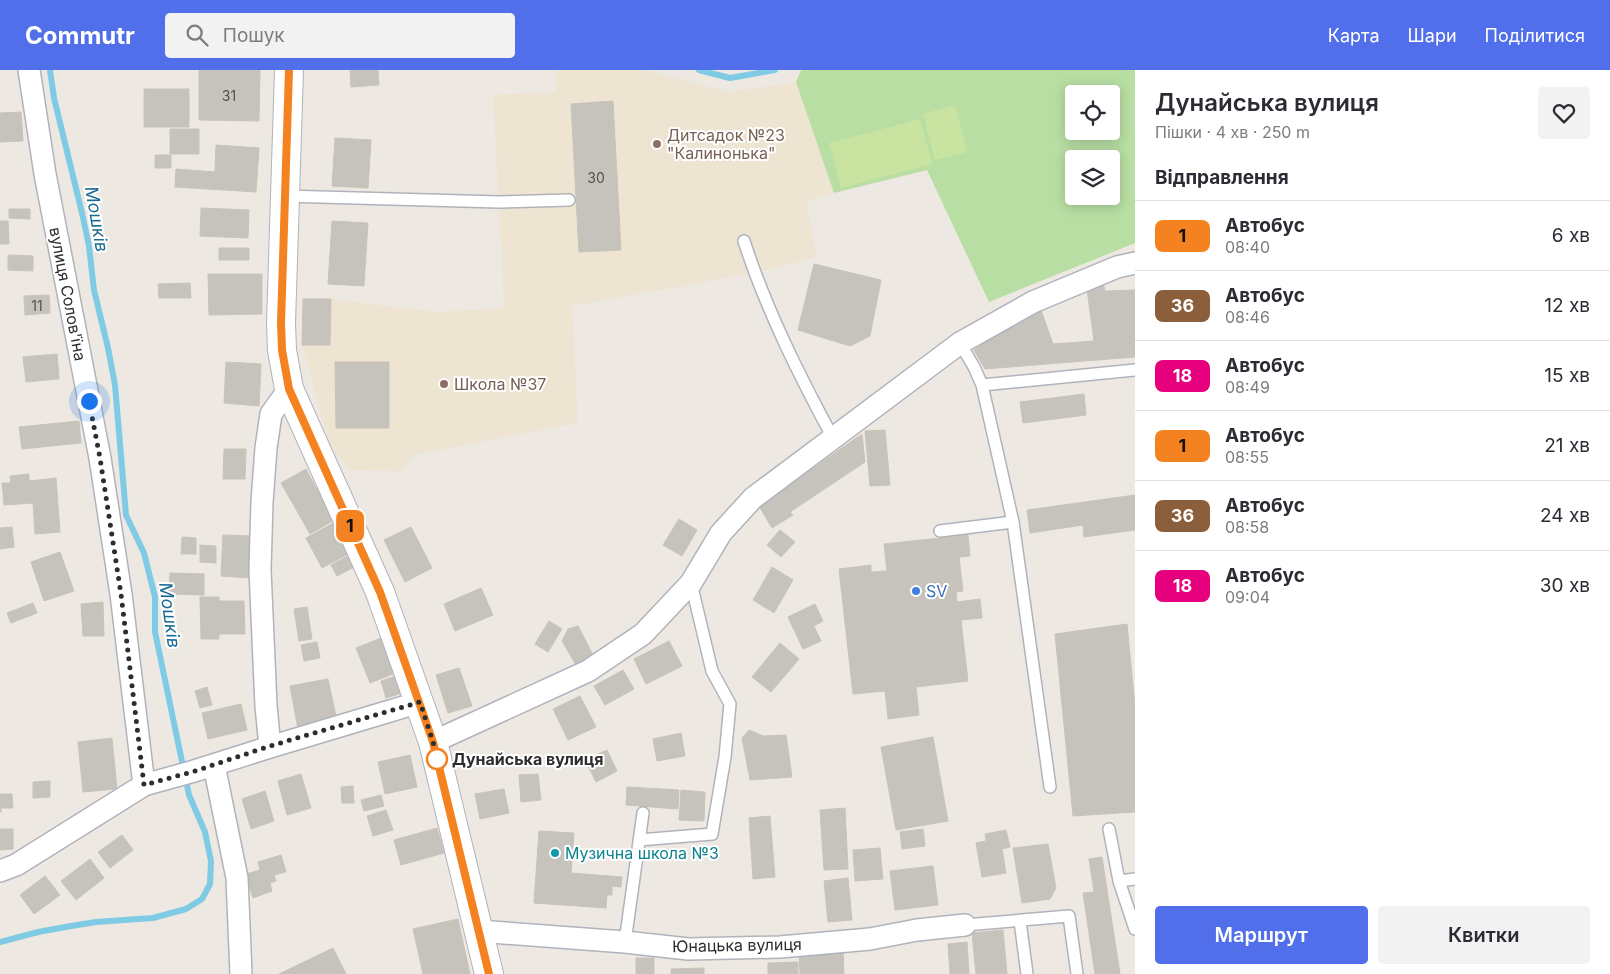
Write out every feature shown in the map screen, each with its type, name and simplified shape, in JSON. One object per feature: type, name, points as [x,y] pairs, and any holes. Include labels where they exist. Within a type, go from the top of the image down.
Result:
[{"type":"main road","points":[[289,70],[281,323],[282,350],[289,389],[380,592],[420,702],[433,742],[489,974]]},
{"type":"street","name":"вулиця Солов'їна","points":[[29,70],[45,174],[100,458],[121,594],[144,785]]},
{"type":"street","points":[[433,742],[588,671],[644,634],[691,584],[720,533],[752,498],[960,343],[1033,302],[1118,267],[1135,264]]},
{"type":"street","points":[[270,746],[266,706],[260,570],[262,502],[266,448],[271,414],[289,389]]},
{"type":"street","points":[[0,872],[16,865],[144,785],[420,702]]},
{"type":"street","points":[[214,765],[237,878],[241,974]]},
{"type":"street","name":"Юнацька вулиця","points":[[478,931],[688,948],[780,947],[870,939],[917,930],[965,925]]},
{"type":"lane","points":[[284,196],[499,202],[569,200]]},
{"type":"lane","points":[[744,241],[755,273],[775,319],[810,396],[833,438]]},
{"type":"lane","points":[[960,343],[982,385],[1012,522],[1050,787]]},
{"type":"lane","points":[[982,385],[1135,370]]},
{"type":"lane","points":[[940,531],[1012,522]]},
{"type":"lane","points":[[639,840],[712,834],[725,757],[730,704],[712,671],[691,584]]},
{"type":"lane","points":[[625,942],[643,813]]},
{"type":"lane","points":[[1109,829],[1119,881],[1135,929]]},
{"type":"lane","points":[[1119,881],[1135,879]]},
{"type":"lane","points":[[965,925],[1069,916],[1077,974]]},
{"type":"lane","points":[[1020,921],[1026,974]]},
{"type":"shaded area","name":"Дитсадок №23 \"Калинонька\"","points":[[556,70],[645,70],[730,92],[796,82],[834,193],[807,201],[816,257],[764,271],[572,306],[578,423],[413,455],[403,471],[350,470],[329,444],[302,345],[303,299],[331,299],[436,312],[504,308],[493,95],[556,92]]},
{"type":"green space","points":[[801,70],[1135,70],[1135,243],[989,302],[927,170],[834,193],[796,82]]},
{"type":"green space","points":[[955,105],[967,152],[935,160],[923,114]]},
{"type":"green space","points":[[920,119],[932,164],[841,188],[829,143]]},
{"type":"building","points":[[199,70],[260,70],[259,121],[199,120]]},
{"type":"building","points":[[350,70],[378,70],[379,85],[351,87]]},
{"type":"building","points":[[144,89],[189,89],[189,127],[144,127]]},
{"type":"building","points":[[613,101],[621,250],[579,252],[571,104]]},
{"type":"building","points":[[21,112],[23,141],[0,142],[0,113]]},
{"type":"building","points":[[170,129],[199,129],[199,154],[170,154]]},
{"type":"building","points":[[335,138],[371,140],[368,188],[332,186]]},
{"type":"building","points":[[216,145],[259,148],[256,192],[175,187],[176,169],[215,172]]},
{"type":"building","points":[[155,155],[171,155],[171,168],[155,168]]},
{"type":"building","points":[[201,208],[249,210],[248,238],[200,236]]},
{"type":"building","points":[[9,209],[30,209],[30,219],[9,218]]},
{"type":"building","points":[[0,221],[8,221],[9,244],[0,244]]},
{"type":"building","points":[[332,221],[368,223],[364,286],[328,284]]},
{"type":"building","points":[[219,248],[249,248],[249,260],[219,260]]},
{"type":"building","points":[[8,255],[33,256],[33,271],[8,270]]},
{"type":"building","points":[[814,264],[881,280],[870,336],[850,346],[798,330]]},
{"type":"building","points":[[208,274],[262,274],[262,314],[209,315]]},
{"type":"building","points":[[1103,282],[1105,291],[1135,290],[1135,357],[985,369],[974,350],[1006,327],[1041,310],[1053,344],[1094,341],[1087,289]]},
{"type":"building","points":[[190,283],[191,298],[159,298],[158,284]]},
{"type":"building","points":[[49,295],[50,313],[25,315],[24,296]]},
{"type":"building","points":[[303,299],[331,299],[330,345],[302,345]]},
{"type":"building","points":[[57,354],[59,379],[26,382],[23,357]]},
{"type":"building","points":[[226,362],[261,364],[259,406],[224,403]]},
{"type":"building","points":[[335,362],[389,362],[389,428],[336,428]]},
{"type":"building","points":[[1084,394],[1086,415],[1023,423],[1020,402]]},
{"type":"building","points":[[79,421],[81,443],[22,449],[19,427]]},
{"type":"building","points":[[885,430],[890,485],[870,486],[865,431]]},
{"type":"building","points":[[862,434],[865,462],[790,512],[793,515],[772,528],[759,506]]},
{"type":"building","points":[[224,449],[246,449],[245,479],[223,479]]},
{"type":"building","points":[[306,469],[321,497],[297,511],[281,483]]},
{"type":"building","points":[[29,474],[29,481],[56,478],[60,532],[35,534],[33,503],[4,505],[2,483],[11,483],[10,476]]},
{"type":"building","points":[[1135,495],[1135,530],[1084,537],[1083,525],[1030,533],[1027,510]]},
{"type":"building","points":[[321,497],[334,520],[310,534],[297,511]]},
{"type":"building","points":[[679,519],[697,530],[682,556],[663,545]]},
{"type":"building","points":[[335,522],[352,552],[322,568],[306,538]]},
{"type":"building","points":[[12,527],[14,547],[0,549],[0,528]]},
{"type":"building","points":[[411,527],[432,568],[405,582],[384,540]]},
{"type":"building","points":[[780,530],[795,542],[781,557],[767,545]]},
{"type":"building","points":[[223,535],[253,536],[251,578],[221,576]]},
{"type":"building","points":[[968,535],[970,556],[959,557],[963,591],[956,592],[957,602],[980,599],[982,618],[961,620],[968,681],[916,687],[919,715],[888,719],[885,691],[853,694],[839,569],[871,565],[871,572],[887,571],[884,544]]},
{"type":"building","points":[[182,537],[196,538],[196,554],[181,554]]},
{"type":"building","points":[[200,545],[216,546],[216,563],[200,562]]},
{"type":"building","points":[[60,552],[74,591],[44,601],[31,562]]},
{"type":"building","points":[[352,554],[358,565],[337,576],[331,565]]},
{"type":"building","points":[[772,567],[793,580],[774,613],[753,600]]},
{"type":"building","points":[[170,573],[204,574],[204,595],[169,594]]},
{"type":"building","points":[[481,588],[493,615],[455,631],[444,604]]},
{"type":"building","points":[[200,597],[219,597],[219,601],[244,601],[245,634],[219,634],[219,639],[201,639]]},
{"type":"building","points":[[103,602],[104,636],[83,636],[81,604]]},
{"type":"building","points":[[33,603],[37,613],[11,623],[7,613]]},
{"type":"building","points":[[815,604],[823,621],[814,626],[821,641],[803,649],[788,617]]},
{"type":"building","points":[[307,607],[312,639],[299,641],[294,609]]},
{"type":"building","points":[[549,621],[562,629],[548,652],[535,644]]},
{"type":"building","points":[[1127,624],[1135,706],[1135,812],[1073,816],[1055,634]]},
{"type":"building","points":[[578,626],[593,655],[576,665],[562,641],[568,629]]},
{"type":"building","points":[[386,636],[400,671],[370,683],[356,648]]},
{"type":"building","points":[[669,641],[682,666],[646,684],[634,659]]},
{"type":"building","points":[[317,642],[320,658],[304,661],[301,645]]},
{"type":"building","points":[[780,643],[799,659],[771,692],[752,677]]},
{"type":"building","points":[[459,668],[472,706],[448,713],[436,675]]},
{"type":"building","points":[[623,670],[634,689],[605,705],[594,686]]},
{"type":"building","points":[[399,675],[405,692],[386,698],[381,681]]},
{"type":"building","points":[[328,679],[337,721],[298,729],[290,686]]},
{"type":"building","points":[[207,687],[212,705],[200,708],[195,691]]},
{"type":"building","points":[[580,696],[596,727],[568,740],[553,709]]},
{"type":"building","points":[[241,704],[247,730],[208,739],[202,713]]},
{"type":"building","points":[[749,730],[763,736],[786,735],[792,777],[750,780],[742,738]]},
{"type":"building","points":[[681,733],[685,756],[657,761],[653,739]]},
{"type":"building","points":[[933,737],[948,821],[896,830],[881,747]]},
{"type":"building","points":[[112,738],[117,789],[83,792],[78,742]]},
{"type":"building","points":[[607,750],[617,771],[596,782],[585,760]]},
{"type":"building","points":[[410,755],[417,787],[385,794],[378,762]]},
{"type":"building","points":[[301,774],[311,808],[287,815],[278,781]]},
{"type":"building","points":[[538,774],[541,800],[521,802],[519,775]]},
{"type":"building","points":[[50,781],[50,797],[33,798],[33,782]]},
{"type":"building","points":[[353,786],[354,803],[342,803],[341,787]]},
{"type":"building","points":[[627,787],[679,790],[678,809],[626,805]]},
{"type":"building","points":[[504,789],[509,813],[480,819],[475,794]]},
{"type":"building","points":[[681,790],[705,792],[704,821],[679,820]]},
{"type":"building","points":[[265,791],[274,821],[251,829],[242,799]]},
{"type":"building","points":[[0,794],[12,794],[13,808],[1,808],[0,812]]},
{"type":"building","points":[[381,795],[384,806],[364,811],[361,800]]},
{"type":"building","points":[[845,808],[848,869],[824,870],[820,810]]},
{"type":"building","points":[[386,810],[393,830],[373,836],[367,816]]},
{"type":"building","points":[[770,816],[775,877],[753,879],[749,818]]},
{"type":"building","points":[[437,828],[444,853],[401,865],[394,840]]},
{"type":"building","points":[[0,829],[13,829],[13,849],[0,850]]},
{"type":"building","points":[[923,829],[925,846],[902,849],[900,832]]},
{"type":"building","points":[[1006,830],[1010,847],[1002,849],[1006,873],[982,877],[976,843],[986,841],[985,834]]},
{"type":"building","name":"Музична школа №3","points":[[539,831],[574,833],[571,873],[622,877],[621,887],[612,886],[612,895],[607,895],[606,908],[534,903]]},
{"type":"building","points":[[122,835],[133,850],[110,868],[98,852]]},
{"type":"building","points":[[1048,844],[1056,888],[1050,899],[1022,903],[1013,848]]},
{"type":"building","points":[[880,848],[883,879],[855,881],[853,850]]},
{"type":"building","points":[[281,855],[286,872],[274,875],[276,881],[270,883],[272,891],[253,898],[246,874],[260,870],[258,862]]},
{"type":"building","points":[[1102,857],[1120,974],[1095,974],[1083,893],[1094,892],[1089,859]]},
{"type":"building","points":[[90,859],[104,878],[76,900],[61,881]]},
{"type":"building","points":[[933,866],[938,905],[895,910],[890,871]]},
{"type":"building","points":[[45,876],[60,895],[34,914],[20,895]]},
{"type":"building","points":[[848,878],[852,920],[828,922],[824,881]]},
{"type":"building","points":[[458,919],[470,974],[423,974],[413,929]]},
{"type":"building","points":[[1003,930],[1007,974],[976,974],[972,933]]},
{"type":"building","points":[[967,942],[969,974],[950,974],[948,944]]},
{"type":"building","points":[[333,948],[346,974],[279,974]]},
{"type":"building","points":[[843,951],[844,974],[800,974],[799,954]]},
{"type":"building","points":[[636,958],[654,958],[654,974],[636,974]]},
{"type":"building","points":[[798,962],[798,974],[768,974],[768,963]]},
{"type":"building","points":[[704,968],[704,974],[671,974],[671,969]]},
{"type":"waterway","name":"Мошків","points":[[0,942],[71,926],[96,922],[153,918],[186,909],[202,899],[210,884],[211,861],[205,832],[189,795],[155,632],[155,597],[144,553],[126,515],[115,385],[94,290],[89,246],[54,98],[50,70]]},
{"type":"waterway","name":"Мошків","points":[[699,70],[730,78],[775,70]]},
{"type":"bus line","name":"1","points":[[289,70],[281,323],[282,350],[289,389],[380,592],[420,702],[433,742],[489,974]]},
{"type":"place","name":"Дитсадок №23 \"Калинонька\"","points":[[657,144]]},
{"type":"place","name":"Школа №37","points":[[444,384]]},
{"type":"place","name":"SV","points":[[916,591]]},
{"type":"place","name":"Дунайська вулиця","points":[[437,759]]},
{"type":"place","name":"Музична школа №3","points":[[555,853]]},
{"type":"route","points":[[89,401],[100,458],[121,594],[144,785],[420,702],[438,761],[437,759]]}]
